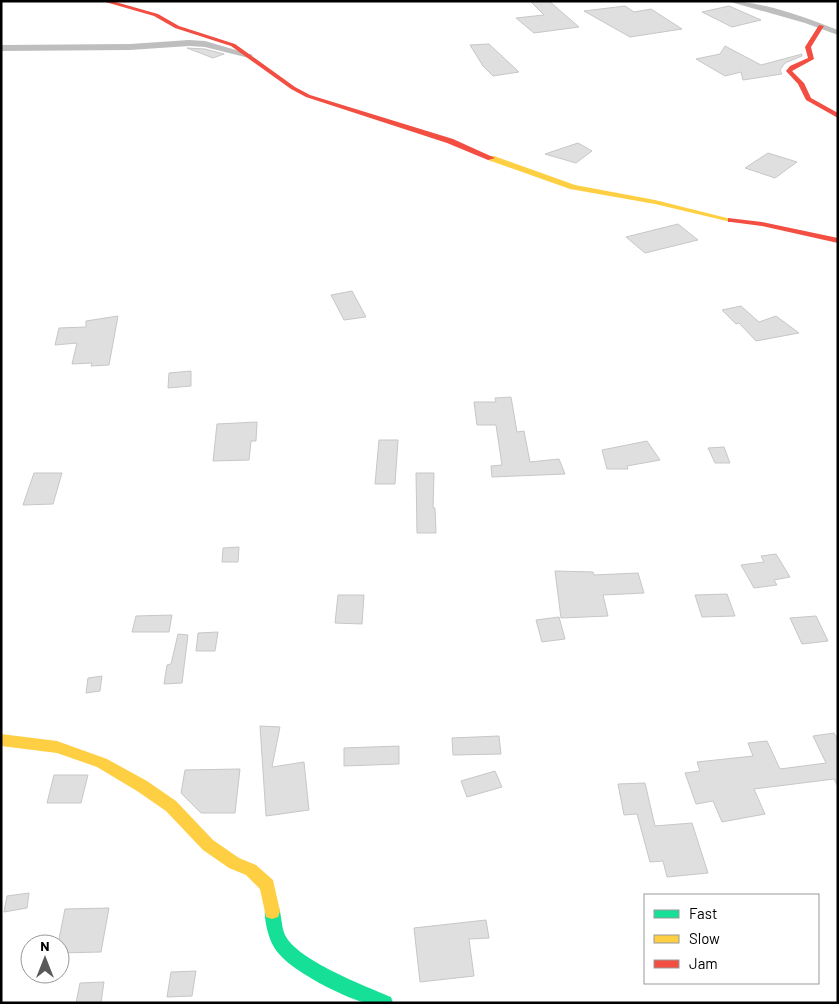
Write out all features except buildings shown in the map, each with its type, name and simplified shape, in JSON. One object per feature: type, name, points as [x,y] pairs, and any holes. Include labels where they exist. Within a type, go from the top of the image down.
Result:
[{"type":"street","points":[[105,1],[156,15],[177,27],[223,40],[249,55],[293,88],[308,96],[450,141],[500,162],[573,187],[655,202],[713,217],[762,224],[838,241]]},
{"type":"street","points":[[731,1],[808,20],[838,33]]},
{"type":"street","points":[[821,26],[814,33],[813,40],[808,47],[810,60],[792,67],[789,71],[801,83],[808,100],[838,116]]},
{"type":"street","points":[[1,48],[130,48],[189,43],[205,44],[249,55]]},
{"type":"street","points":[[1,740],[56,747],[102,763],[142,786],[171,806],[208,846],[251,870],[267,885],[279,942],[302,964],[352,989],[386,1003]]},
{"type":"traffic: fast","points":[[272,911],[279,941],[297,959],[327,977],[385,1003]]},
{"type":"traffic: slow","points":[[491,158],[573,187],[655,202],[731,220]]},
{"type":"traffic: slow","points":[[1,740],[57,747],[102,763],[142,786],[171,806],[208,845],[234,863],[251,870],[267,885],[272,911]]},
{"type":"traffic: jam","points":[[105,1],[156,15],[177,27],[233,45],[293,88],[308,96],[450,141],[491,158]]},
{"type":"traffic: jam","points":[[821,26],[808,47],[811,59],[792,67],[789,71],[801,83],[808,99],[838,116]]},
{"type":"traffic: jam","points":[[731,220],[762,224],[838,241]]}]
